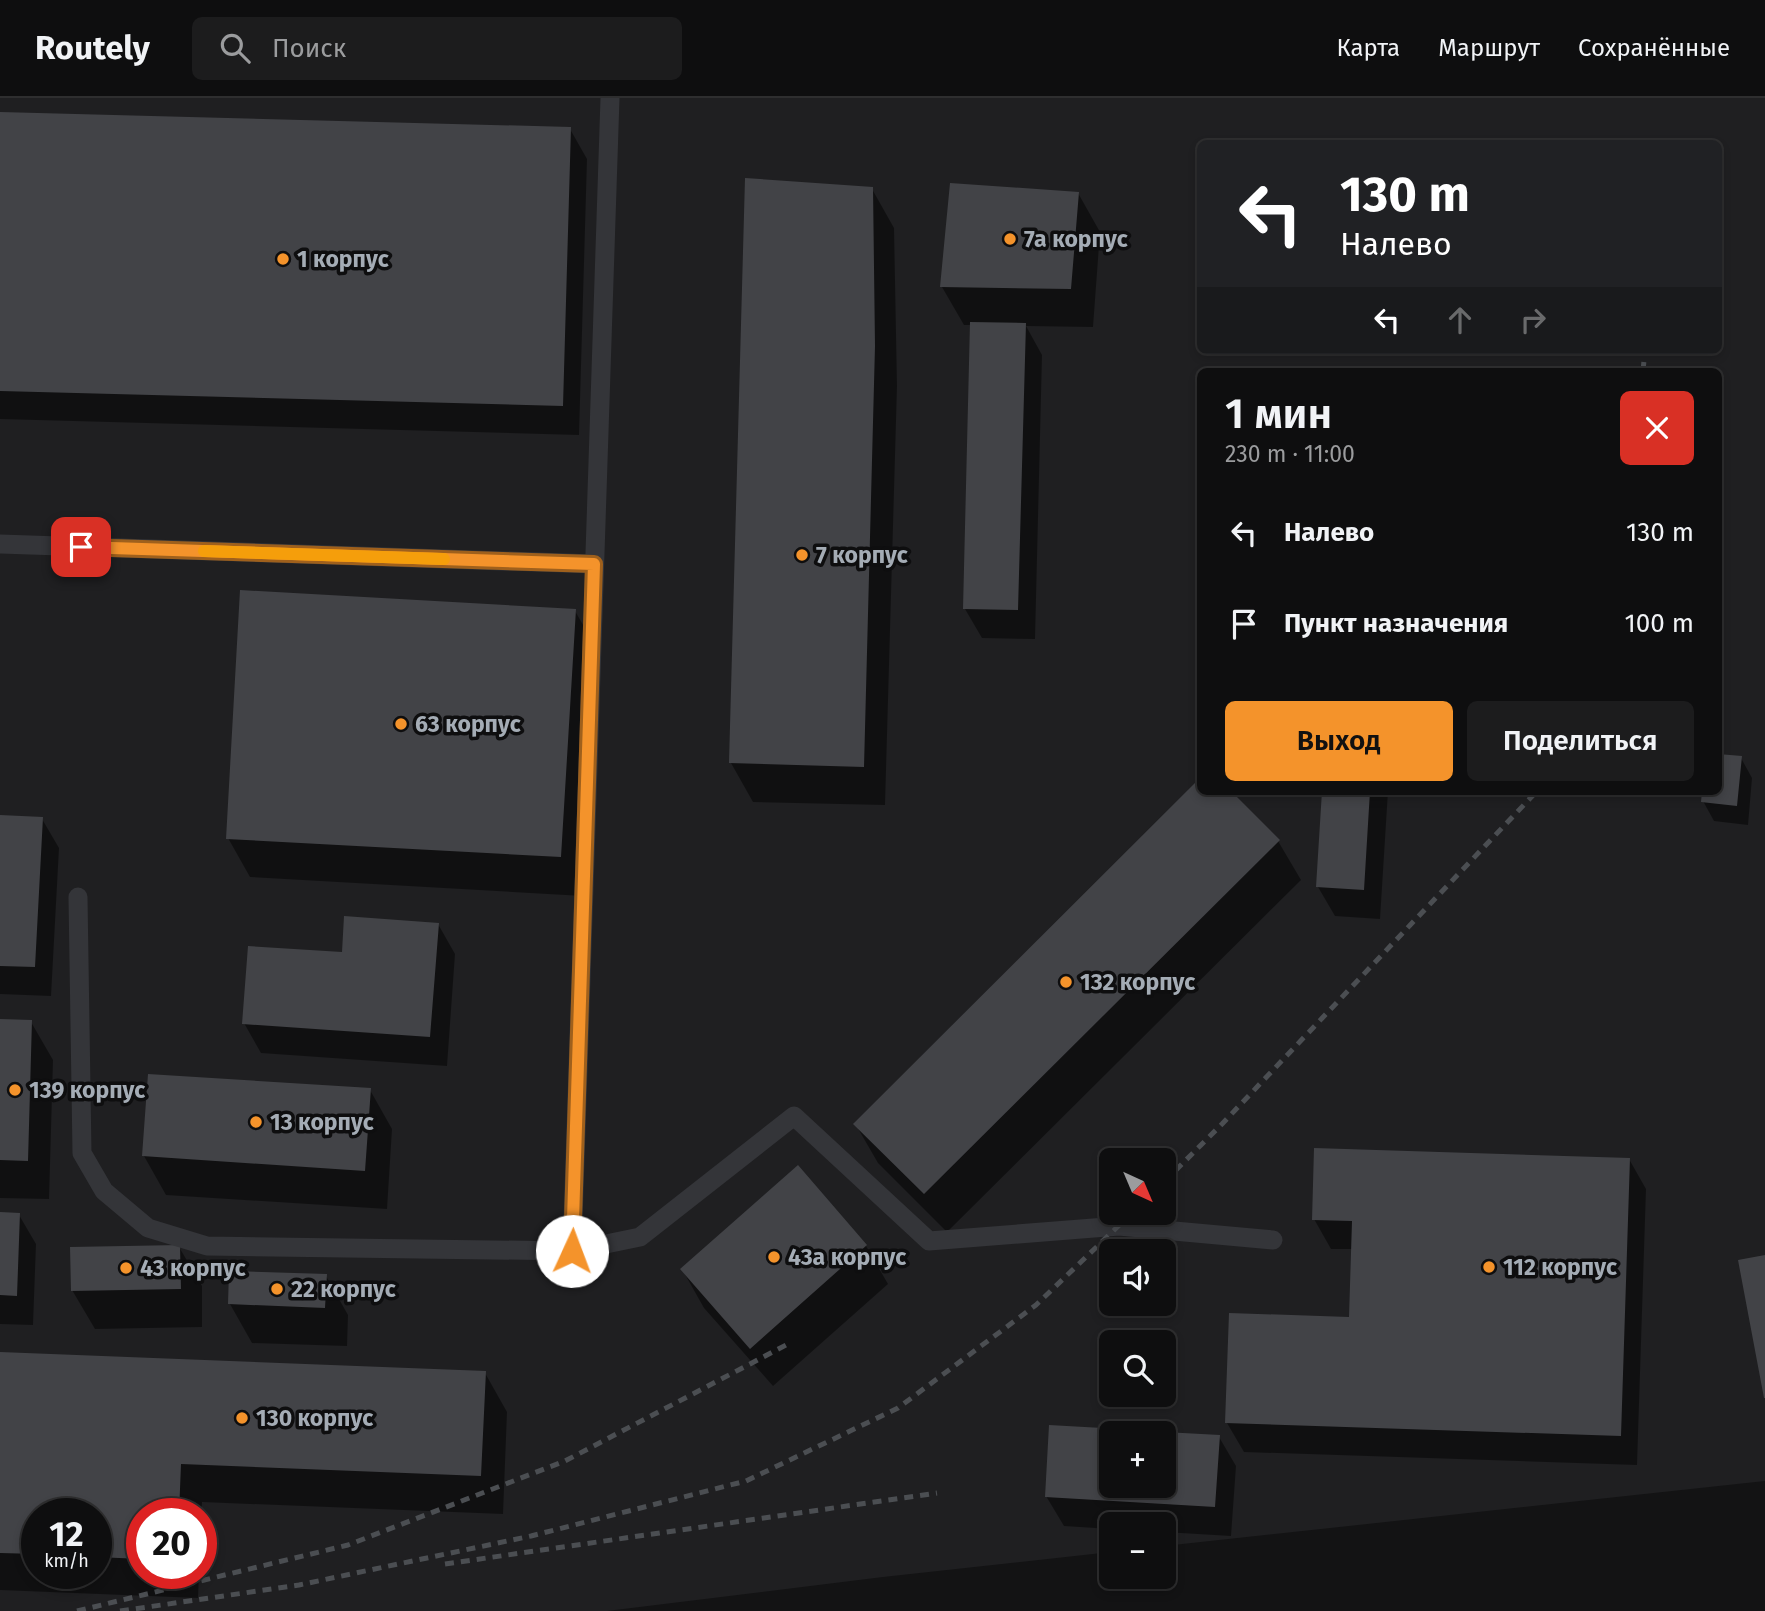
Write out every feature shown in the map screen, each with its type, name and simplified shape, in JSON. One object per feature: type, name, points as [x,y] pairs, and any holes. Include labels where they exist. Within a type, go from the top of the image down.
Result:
[{"type":"lane","points":[[572,1251],[610,98]]},
{"type":"lane","points":[[0,544],[594,564]]},
{"type":"lane","points":[[78,897],[82,1153],[104,1191],[148,1228],[207,1246],[572,1251],[640,1237],[793,1116],[929,1241],[1119,1226],[1273,1240]]},
{"type":"shaded area","points":[[0,98],[1765,98],[1765,1481],[1176,1545],[1176,1512],[1099,1512],[1099,1553],[607,1611],[0,1611]]},
{"type":"building","name":"1 корпус","points":[[0,112],[571,127],[563,406],[0,391]]},
{"type":"building","name":"7 корпус","points":[[745,178],[873,187],[875,346],[864,767],[729,763]]},
{"type":"building","name":"7а корпус","points":[[950,183],[1079,192],[1071,289],[940,287]]},
{"type":"building","points":[[970,322],[1026,323],[1018,610],[963,609]]},
{"type":"building","name":"63 корпус","points":[[240,590],[576,609],[561,857],[226,839]]},
{"type":"building","points":[[1722,754],[1742,756],[1737,806],[1701,802],[1702,795],[1722,795]]},
{"type":"building","name":"132 корпус","points":[[1197,781],[1197,795],[1235,795],[1280,840],[924,1194],[853,1124]]},
{"type":"building","points":[[1322,795],[1370,795],[1364,890],[1316,887]]},
{"type":"building","points":[[0,815],[43,817],[35,967],[0,966]]},
{"type":"building","points":[[344,916],[439,923],[430,1037],[242,1024],[248,946],[342,952]]},
{"type":"building","name":"139 корпус","points":[[0,1019],[32,1020],[28,1161],[0,1160]]},
{"type":"building","name":"13 корпус","points":[[148,1074],[371,1088],[365,1171],[142,1156]]},
{"type":"building","name":"112 корпус","points":[[1314,1148],[1630,1158],[1621,1436],[1225,1423],[1229,1313],[1349,1317],[1352,1221],[1312,1220]]},
{"type":"building","name":"43а корпус","points":[[798,1165],[867,1245],[750,1349],[680,1269]]},
{"type":"building","points":[[0,1212],[20,1213],[17,1296],[0,1295]]},
{"type":"building","name":"43 корпус","points":[[180,1245],[181,1289],[71,1291],[70,1247]]},
{"type":"building","points":[[1765,1255],[1765,1398],[1764,1398],[1738,1260]]},
{"type":"building","name":"22 корпус","points":[[229,1271],[327,1274],[325,1308],[228,1304]]},
{"type":"building","name":"130 корпус","points":[[0,1352],[486,1371],[481,1476],[181,1464],[180,1498],[126,1498],[126,1558],[112,1558],[112,1498],[21,1498],[21,1554],[0,1553]]},
{"type":"building","points":[[1049,1425],[1099,1428],[1099,1498],[1176,1498],[1176,1433],[1220,1435],[1215,1507],[1045,1497]]},
{"type":"railway","points":[[1643,368],[1645,354]]},
{"type":"railway","points":[[1176,1170],[1533,795]]},
{"type":"railway","points":[[120,1611],[299,1585],[531,1536],[746,1481],[898,1408],[1036,1305],[1119,1225]]},
{"type":"railway","points":[[77,1611],[348,1545],[565,1461],[788,1344]]},
{"type":"railway","points":[[445,1564],[937,1493]]},
{"type":"slow traffic","points":[[204,551],[444,559]]},
{"type":"place","name":"7а корпус","points":[[1010,239]]},
{"type":"place","name":"1 корпус","points":[[283,259]]},
{"type":"place","name":"7 корпус","points":[[802,555]]},
{"type":"place","name":"63 корпус","points":[[401,724]]},
{"type":"place","name":"132 корпус","points":[[1066,982]]},
{"type":"place","name":"139 корпус","points":[[15,1090]]},
{"type":"place","name":"13 корпус","points":[[256,1122]]},
{"type":"place","name":"43а корпус","points":[[774,1257]]},
{"type":"place","name":"112 корпус","points":[[1489,1267]]},
{"type":"place","name":"43 корпус","points":[[126,1268]]},
{"type":"place","name":"22 корпус","points":[[277,1289]]},
{"type":"place","name":"130 корпус","points":[[242,1418]]},
{"type":"route","points":[[81,547],[594,564],[572,1251]]}]
